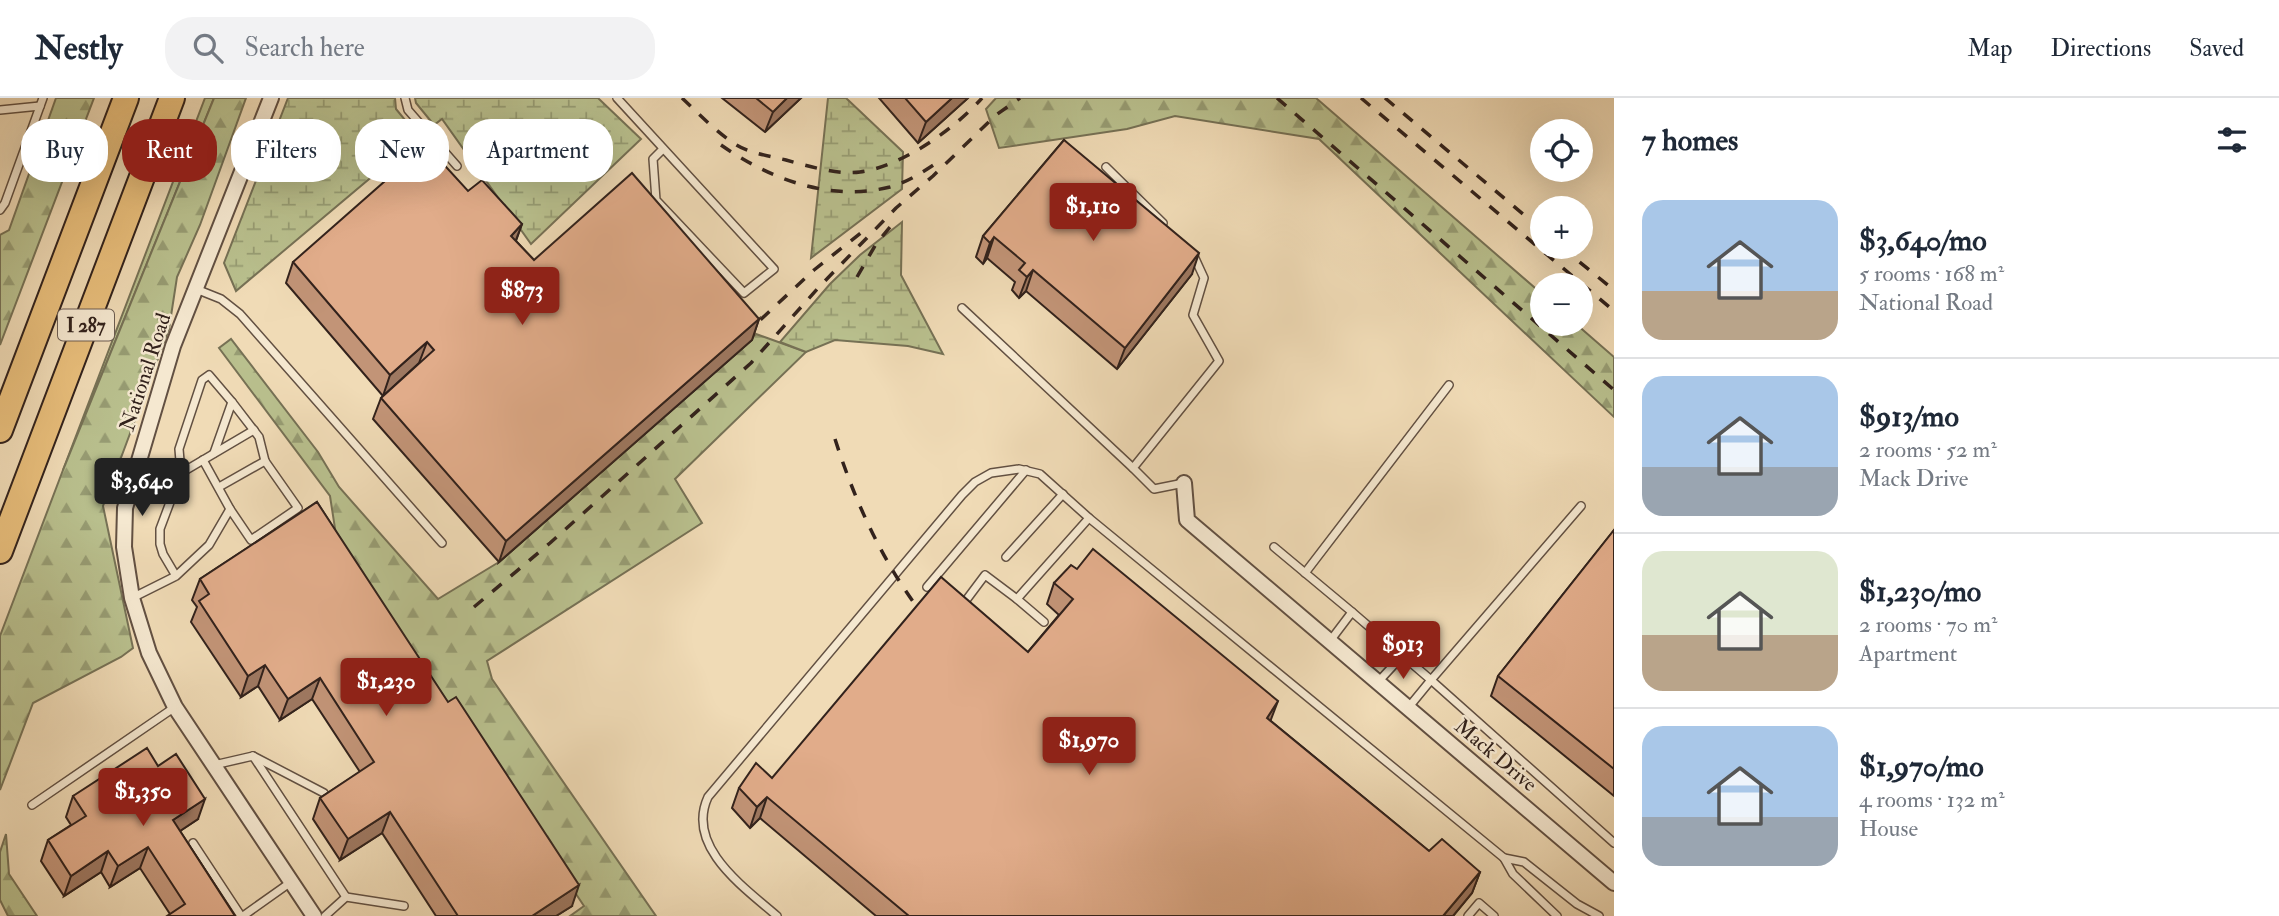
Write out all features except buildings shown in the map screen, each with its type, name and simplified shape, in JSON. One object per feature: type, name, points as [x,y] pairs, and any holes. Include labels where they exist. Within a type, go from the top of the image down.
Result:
[{"type":"highway","name":"I 287","points":[[0,430],[126,98]]},
{"type":"highway","name":"I 287","points":[[0,551],[172,98]]},
{"type":"street","name":"National Road","points":[[271,98],[173,346],[125,508],[124,547],[132,598],[149,653],[175,707],[314,916]]},
{"type":"street","name":"Mack Drive","points":[[1184,483],[1187,520],[1614,883]]},
{"type":"lane","points":[[405,98],[408,110],[457,166]]},
{"type":"lane","points":[[617,98],[774,269],[744,293],[656,200],[653,159],[663,149]]},
{"type":"lane","points":[[0,110],[41,102]]},
{"type":"lane","points":[[0,210],[41,102]]},
{"type":"lane","points":[[1106,167],[1172,232]]},
{"type":"lane","points":[[1133,468],[1219,361],[1194,315],[1204,278],[1191,251]]},
{"type":"lane","points":[[196,289],[221,299],[240,314],[442,543]]},
{"type":"lane","points":[[962,309],[1154,489],[1184,483]]},
{"type":"lane","points":[[176,576],[163,554],[159,529],[181,473],[179,449],[203,377],[211,377],[254,430],[259,437],[265,461],[298,508],[251,540],[203,460]]},
{"type":"lane","points":[[1305,573],[1449,385]]},
{"type":"lane","points":[[214,454],[232,402]]},
{"type":"lane","points":[[181,473],[254,430]]},
{"type":"lane","points":[[219,487],[265,461]]},
{"type":"lane","points":[[777,916],[729,874],[716,857],[704,832],[703,808],[708,797],[962,495],[975,482],[991,474],[1019,469],[1040,474],[1504,858],[1513,874],[1558,916]]},
{"type":"lane","points":[[928,587],[1026,470]]},
{"type":"lane","points":[[1006,557],[1063,494]]},
{"type":"lane","points":[[1408,708],[1581,506]]},
{"type":"lane","points":[[132,598],[176,576],[209,545],[230,509]]},
{"type":"lane","points":[[1017,599],[1089,517]]},
{"type":"lane","points":[[1274,547],[1431,680],[1614,843]]},
{"type":"lane","points":[[974,611],[964,603],[985,575],[1044,622]]},
{"type":"lane","points":[[1330,642],[1352,612]]},
{"type":"lane","points":[[1378,682],[1402,656]]},
{"type":"lane","points":[[32,805],[175,707]]},
{"type":"lane","points":[[253,756],[345,897],[404,906]]},
{"type":"lane","points":[[212,766],[253,756],[324,793]]},
{"type":"lane","points":[[193,843],[242,916],[291,882]]},
{"type":"lane","points":[[1504,858],[1524,862],[1577,904],[1599,916]]},
{"type":"lane","points":[[325,916],[345,897]]},
{"type":"lane","points":[[1468,916],[1479,903],[1494,916]]},
{"type":"green space","points":[[56,98],[94,98],[86,119],[49,119]]},
{"type":"green space","points":[[205,98],[214,98],[205,119],[197,119]]},
{"type":"green space","points":[[214,98],[246,98],[238,119],[231,119],[231,139],[217,178],[217,119],[205,119]]},
{"type":"green space","points":[[288,98],[395,98],[396,109],[404,119],[355,119],[355,182],[366,182],[236,291],[224,263],[255,182],[341,182],[341,119],[280,119]]},
{"type":"green space","points":[[415,98],[598,98],[641,139],[613,166],[613,119],[463,119],[463,148],[449,129],[449,119],[429,119]]},
{"type":"green space","points":[[828,98],[846,98],[903,152],[902,189],[811,258]]},
{"type":"green space","points":[[996,98],[1316,98],[1530,284],[1530,336],[1590,336],[1614,357],[1614,417],[1319,139],[1175,116],[1127,129],[999,148],[986,109]]},
{"type":"green space","points":[[26,182],[62,182],[0,345],[0,235],[9,230]]},
{"type":"green space","points":[[173,182],[180,182],[63,470]]},
{"type":"green space","points":[[180,182],[216,182],[177,277],[169,329],[103,506],[133,648],[121,657],[33,703],[0,790],[0,636],[63,470]]},
{"type":"green space","points":[[487,182],[596,182],[531,244]]},
{"type":"green space","points":[[902,222],[901,275],[943,354],[908,346],[835,340],[806,352],[780,342],[830,284],[860,255]]},
{"type":"green space","points":[[756,334],[806,352],[675,479],[702,523],[487,661],[492,679],[656,916],[570,916],[584,906],[336,535],[330,496],[219,348],[231,339],[318,452],[339,487],[438,599],[499,562]]},
{"type":"green space","points":[[6,834],[9,874],[37,916],[8,916],[0,900],[0,852]]},
{"type":"railway","points":[[682,98],[714,128],[741,147],[813,167],[851,173],[876,169],[910,154],[958,122],[982,98]]},
{"type":"railway","points":[[474,607],[550,543],[751,363],[819,287],[896,208],[996,115],[1020,98]]},
{"type":"railway","points":[[1277,98],[1614,390]]},
{"type":"railway","points":[[1361,98],[1614,311]]},
{"type":"railway","points":[[1385,98],[1530,220]]},
{"type":"railway","points":[[721,145],[780,177],[845,192],[890,187],[909,180],[938,162]]},
{"type":"railway","points":[[857,277],[876,244],[890,227]]},
{"type":"railway","points":[[743,336],[814,270],[867,228]]},
{"type":"railway","points":[[1576,259],[1614,290]]},
{"type":"railway","points":[[835,439],[870,529],[893,571],[920,611]]}]
